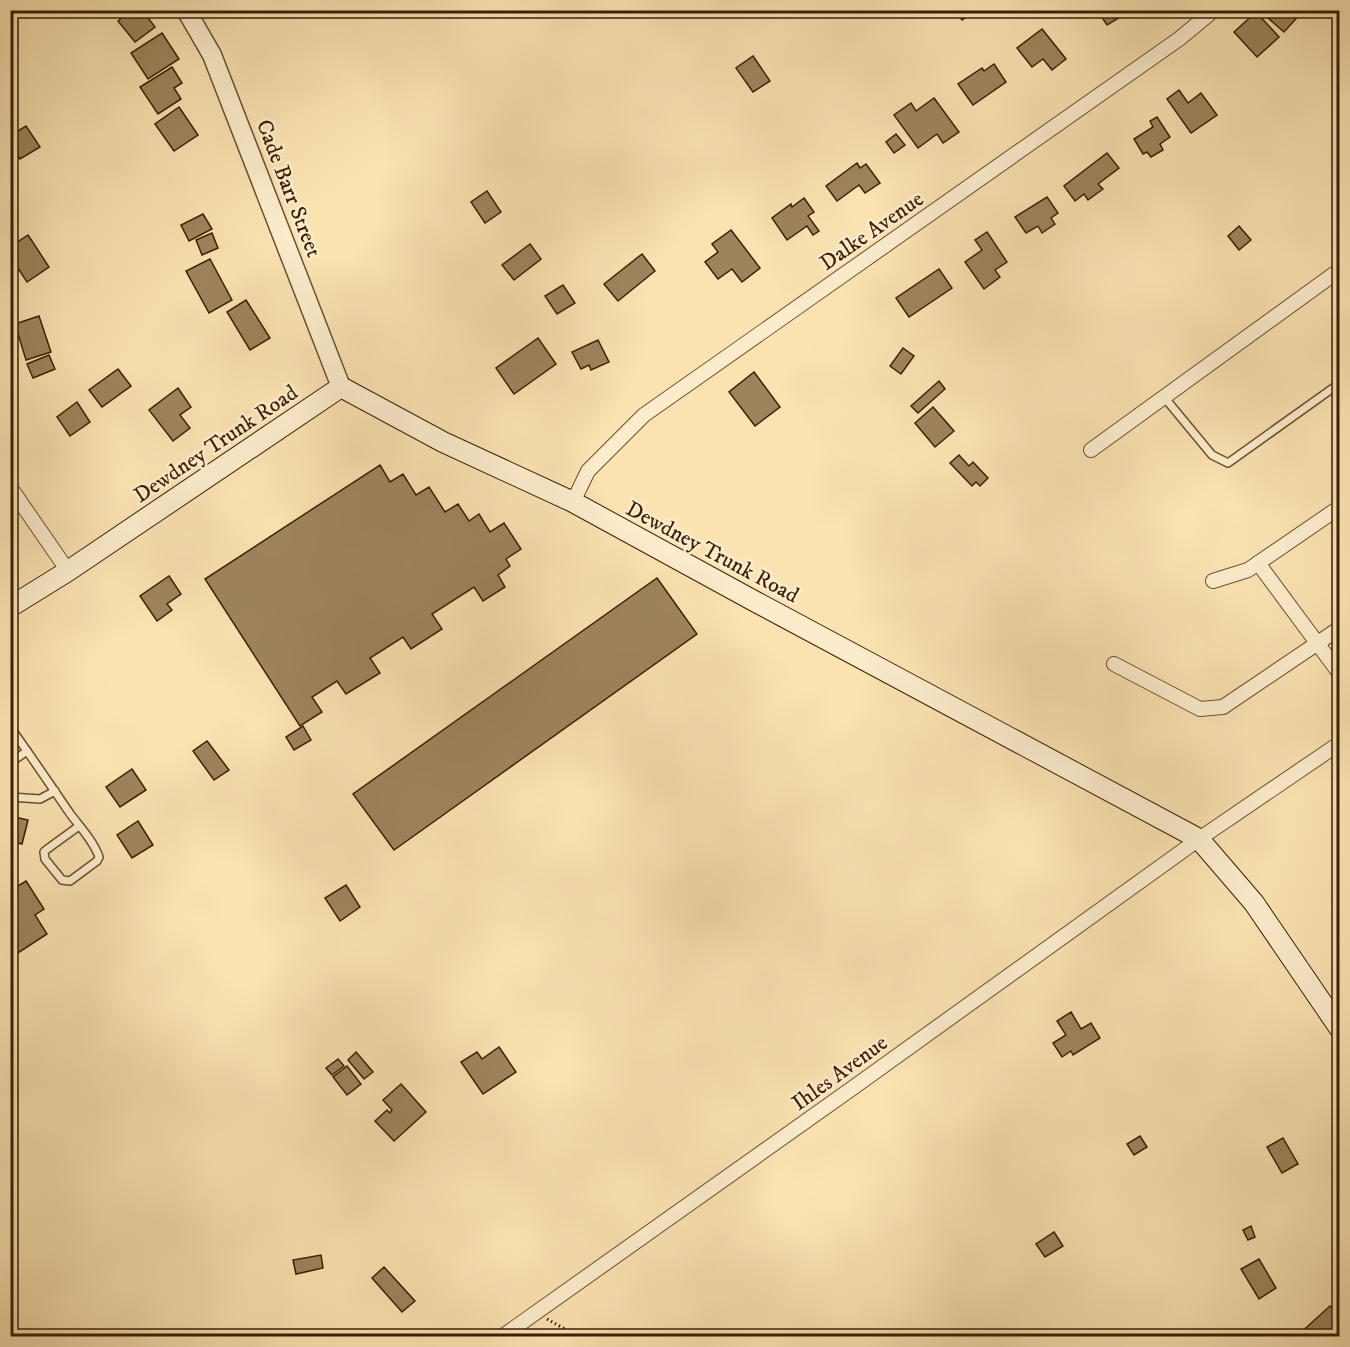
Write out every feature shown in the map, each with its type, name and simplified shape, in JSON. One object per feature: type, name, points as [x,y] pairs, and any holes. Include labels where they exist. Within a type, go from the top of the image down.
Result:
[{"type":"main road","name":"Dewdney Trunk Road","points":[[10,607],[68,571],[341,387],[443,442],[573,502],[1199,839],[1254,903],[1340,1029]]},
{"type":"street","name":"Cade Barr Street","points":[[186,10],[212,55],[341,387]]},
{"type":"street","name":"Dalke Avenue","points":[[573,502],[588,471],[644,415],[1179,39],[1214,10]]},
{"type":"street","points":[[1091,450],[1334,274],[1340,273]]},
{"type":"street","points":[[10,487],[68,571]]},
{"type":"street","points":[[1213,581],[1248,570],[1340,507]]},
{"type":"street","points":[[1258,563],[1340,674]]},
{"type":"street","points":[[1114,664],[1200,709],[1223,708],[1340,628]]},
{"type":"street","name":"Ihles Avenue","points":[[503,1336],[845,1094],[1199,839],[1340,743]]},
{"type":"lane","points":[[1164,397],[1212,455],[1228,463],[1340,383]]},
{"type":"lane","points":[[10,727],[98,852],[97,861],[70,881],[62,880],[45,859],[44,852],[79,826]]},
{"type":"lane","points":[[10,763],[27,751]]},
{"type":"lane","points":[[10,797],[40,799],[55,791]]},
{"type":"path","points":[[536,1313],[577,1336]]},
{"type":"building","points":[[131,10],[142,10],[155,27],[135,42],[118,21]]},
{"type":"building","points":[[956,10],[976,10],[976,11],[962,20]]},
{"type":"building","points":[[1097,10],[1123,10],[1120,12],[1122,16],[1107,25]]},
{"type":"building","points":[[1259,10],[1302,10],[1303,11],[1284,32]]},
{"type":"building","points":[[1256,12],[1279,37],[1257,57],[1234,32]]},
{"type":"building","points":[[1042,29],[1066,59],[1052,70],[1043,59],[1032,67],[1017,48]]},
{"type":"building","points":[[162,33],[179,59],[148,79],[131,53]]},
{"type":"building","points":[[753,56],[770,81],[753,92],[736,68]]},
{"type":"building","points":[[994,64],[1006,82],[973,105],[958,84],[982,68],[984,71]]},
{"type":"building","points":[[172,67],[182,83],[174,88],[181,99],[158,114],[140,87]]},
{"type":"building","points":[[1179,90],[1188,103],[1201,93],[1217,115],[1191,133],[1167,99]]},
{"type":"building","points":[[934,98],[959,132],[943,143],[937,134],[918,148],[894,115],[911,103],[916,111]]},
{"type":"building","points":[[179,107],[198,135],[174,151],[155,124]]},
{"type":"building","points":[[1157,117],[1170,137],[1160,144],[1163,150],[1151,157],[1147,152],[1143,154],[1134,139],[1153,127],[1150,121]]},
{"type":"building","points":[[26,126],[40,147],[20,159],[10,143],[10,136]]},
{"type":"building","points":[[896,134],[905,145],[894,153],[886,142]]},
{"type":"building","points":[[1107,153],[1119,168],[1098,184],[1103,189],[1088,200],[1084,194],[1075,201],[1064,186]]},
{"type":"building","points":[[857,163],[860,168],[866,164],[880,183],[865,193],[859,185],[837,201],[826,186]]},
{"type":"building","points":[[487,191],[501,212],[485,223],[471,202]]},
{"type":"building","points":[[1047,197],[1058,213],[1051,218],[1055,224],[1042,233],[1038,226],[1026,233],[1015,217]]},
{"type":"building","points":[[804,198],[814,212],[808,216],[819,231],[813,235],[807,226],[787,240],[772,218],[791,204],[792,207]]},
{"type":"building","points":[[203,214],[212,229],[189,241],[181,225]]},
{"type":"building","points":[[1239,226],[1251,240],[1239,250],[1228,236]]},
{"type":"building","points":[[731,230],[760,268],[742,282],[732,269],[718,279],[705,262],[718,252],[712,244]]},
{"type":"building","points":[[987,232],[1007,262],[995,270],[1000,277],[984,289],[965,262],[982,250],[975,240]]},
{"type":"building","points":[[212,233],[218,248],[202,255],[196,240]]},
{"type":"building","points":[[28,235],[49,267],[27,282],[10,256],[10,247]]},
{"type":"building","points":[[530,244],[541,259],[514,280],[502,265]]},
{"type":"building","points":[[642,254],[655,271],[618,301],[604,284]]},
{"type":"building","points":[[210,259],[232,300],[209,313],[186,271]]},
{"type":"building","points":[[939,269],[952,288],[909,317],[896,298]]},
{"type":"building","points":[[563,285],[575,303],[557,314],[545,296]]},
{"type":"building","points":[[246,300],[270,338],[250,350],[227,312]]},
{"type":"building","points":[[39,316],[51,352],[26,360],[15,324]]},
{"type":"building","points":[[538,338],[556,364],[514,394],[496,368]]},
{"type":"building","points":[[598,340],[609,362],[591,370],[589,365],[581,369],[572,352]]},
{"type":"building","points":[[903,348],[914,356],[901,374],[890,366]]},
{"type":"building","points":[[49,355],[55,369],[33,378],[27,364]]},
{"type":"building","points":[[118,369],[131,386],[102,407],[89,390]]},
{"type":"building","points":[[754,372],[780,407],[755,426],[729,392]]},
{"type":"building","points":[[939,381],[945,389],[918,413],[911,406]]},
{"type":"building","points":[[178,388],[191,407],[180,415],[190,428],[173,441],[149,410]]},
{"type":"building","points":[[77,402],[90,422],[70,436],[57,417]]},
{"type":"building","points":[[933,407],[954,431],[935,447],[915,423]]},
{"type":"building","points":[[959,455],[969,466],[973,462],[988,478],[980,486],[976,482],[972,486],[950,463]]},
{"type":"building","points":[[380,465],[390,482],[403,474],[416,495],[429,487],[445,512],[458,504],[469,521],[479,514],[490,532],[504,523],[521,549],[506,559],[510,566],[498,575],[505,587],[483,601],[474,587],[432,614],[442,629],[411,649],[403,637],[370,658],[380,673],[346,694],[337,681],[312,697],[322,712],[300,726],[205,579]]},
{"type":"building","points":[[169,576],[181,594],[167,604],[172,610],[157,621],[140,596]]},
{"type":"building","points":[[657,578],[697,634],[394,850],[353,794]]},
{"type":"building","points":[[303,726],[311,740],[294,750],[286,737]]},
{"type":"building","points":[[207,741],[229,770],[214,780],[193,751]]},
{"type":"building","points":[[132,769],[146,790],[120,807],[106,787]]},
{"type":"building","points":[[10,816],[28,820],[22,844],[10,841]]},
{"type":"building","points":[[138,821],[153,845],[132,858],[117,835]]},
{"type":"building","points":[[26,881],[44,909],[35,915],[47,934],[10,958],[10,885],[15,882],[18,886]]},
{"type":"building","points":[[346,885],[360,907],[340,921],[325,898]]},
{"type":"building","points":[[1071,1012],[1081,1029],[1091,1023],[1100,1038],[1073,1055],[1071,1051],[1062,1057],[1053,1043],[1066,1035],[1057,1021]]},
{"type":"building","points":[[499,1047],[516,1072],[483,1094],[461,1062],[477,1052],[482,1059]]},
{"type":"building","points":[[356,1052],[373,1072],[364,1079],[348,1060]]},
{"type":"building","points":[[338,1059],[344,1066],[332,1075],[326,1068]]},
{"type":"building","points":[[347,1066],[361,1084],[347,1095],[333,1077]]},
{"type":"building","points":[[401,1084],[426,1112],[394,1141],[375,1121],[387,1110],[390,1113],[392,1110],[383,1100]]},
{"type":"building","points":[[1140,1136],[1147,1147],[1134,1155],[1127,1144]]},
{"type":"building","points":[[1283,1138],[1298,1164],[1282,1173],[1267,1147]]},
{"type":"building","points":[[1251,1226],[1255,1237],[1248,1240],[1243,1230]]},
{"type":"building","points":[[1054,1232],[1063,1246],[1045,1257],[1036,1244]]},
{"type":"building","points":[[321,1255],[323,1268],[296,1274],[293,1260]]},
{"type":"building","points":[[1259,1259],[1276,1288],[1259,1299],[1241,1269]]},
{"type":"building","points":[[384,1267],[415,1301],[402,1312],[372,1278]]},
{"type":"building","points":[[1330,1306],[1340,1317],[1340,1336],[1333,1331],[1327,1336],[1322,1333],[1319,1336],[1298,1335]]}]
